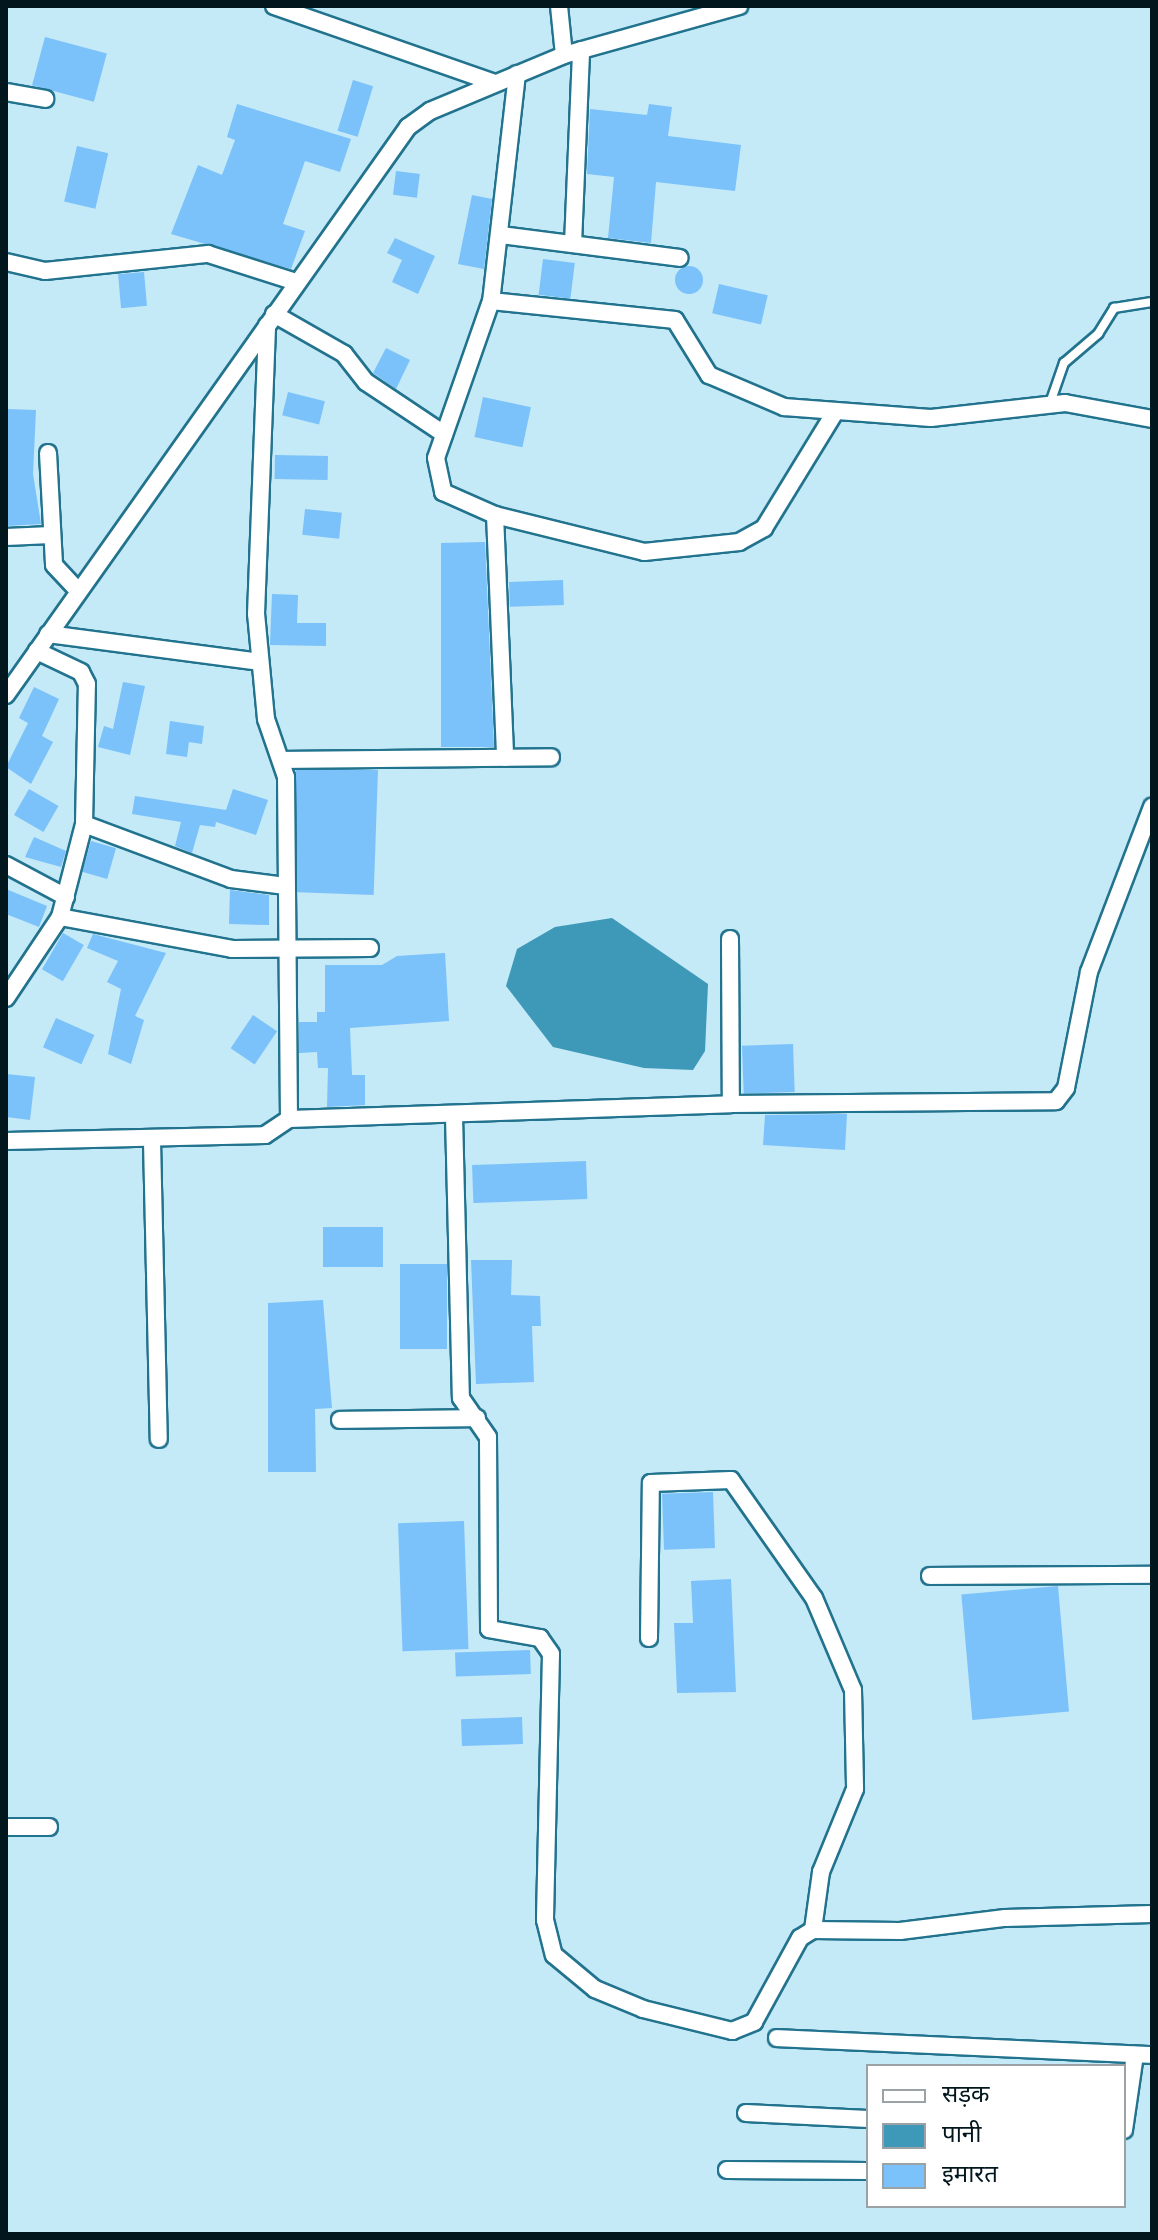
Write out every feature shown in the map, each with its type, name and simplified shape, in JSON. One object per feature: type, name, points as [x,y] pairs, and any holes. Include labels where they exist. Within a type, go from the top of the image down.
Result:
[{"type":"street","points":[[274,6],[495,83]]},
{"type":"street","points":[[559,6],[572,53],[573,244]]},
{"type":"street","points":[[6,695],[11,680],[37,651],[77,590],[408,127],[495,83],[572,53],[739,6]]},
{"type":"street","points":[[517,74],[501,235],[491,301],[436,458],[439,487],[495,515],[644,552],[739,542],[764,528],[835,412]]},
{"type":"street","points":[[6,92],[45,99]]},
{"type":"street","points":[[501,235],[680,258]]},
{"type":"street","points":[[6,262],[45,271],[217,255],[296,282]]},
{"type":"street","points":[[491,301],[675,320],[687,331],[702,366],[723,385],[784,407],[969,417],[1049,406],[1089,405],[1152,419]]},
{"type":"street","points":[[270,319],[344,354],[366,382],[444,434]]},
{"type":"street","points":[[270,319],[260,662],[268,728],[285,760],[289,1119]]},
{"type":"street","points":[[48,453],[51,535],[58,574],[77,590]]},
{"type":"street","points":[[495,515],[505,758]]},
{"type":"street","points":[[6,537],[51,535]]},
{"type":"street","points":[[48,634],[260,662]]},
{"type":"street","points":[[6,998],[60,917],[84,824],[87,684],[81,672],[37,651]]},
{"type":"street","points":[[285,760],[551,757]]},
{"type":"street","points":[[6,1141],[152,1141],[265,1135],[289,1119],[454,1116],[731,1104],[1056,1101],[1066,1088],[1089,972],[1152,807]]},
{"type":"street","points":[[84,824],[231,879],[286,886]]},
{"type":"street","points":[[6,865],[66,897]]},
{"type":"street","points":[[60,917],[199,945],[287,951],[370,948]]},
{"type":"street","points":[[730,939],[731,1104]]},
{"type":"street","points":[[454,1116],[461,1398],[488,1437],[489,1629],[540,1638],[551,1654],[545,1920],[554,1955],[595,1989],[643,2009],[732,2031],[754,2022],[800,1938],[813,1930],[900,1931],[1005,1918],[1152,1914]]},
{"type":"street","points":[[152,1141],[159,1439]]},
{"type":"street","points":[[340,1420],[477,1418]]},
{"type":"street","points":[[649,1638],[651,1483],[731,1480],[814,1598],[853,1690],[855,1789],[821,1872],[813,1930]]},
{"type":"street","points":[[930,1576],[1152,1575]]},
{"type":"street","points":[[6,1827],[49,1827]]},
{"type":"street","points":[[777,2038],[1152,2055]]},
{"type":"street","points":[[1126,2116],[1135,2055]]},
{"type":"street","points":[[746,2113],[866,2119]]},
{"type":"street","points":[[727,2170],[866,2171]]},
{"type":"lane","points":[[1049,406],[1064,363],[1098,334],[1114,308],[1152,302]]},
{"type":"water","points":[[612,918],[708,984],[705,1051],[693,1070],[644,1068],[553,1047],[506,986],[517,949],[555,927]]},
{"type":"building","points":[[45,37],[107,54],[94,102],[32,85]]},
{"type":"building","points":[[353,80],[373,86],[358,137],[338,131]]},
{"type":"building","points":[[237,104],[351,139],[340,172],[305,161],[283,224],[305,231],[291,269],[171,234],[198,165],[222,175],[235,140],[227,137]]},
{"type":"building","points":[[649,104],[672,107],[668,136],[741,145],[735,191],[656,182],[651,243],[608,238],[614,177],[587,174],[590,109],[647,115]]},
{"type":"building","points":[[77,146],[108,153],[95,209],[64,202]]},
{"type":"building","points":[[396,171],[420,174],[417,198],[393,195]]},
{"type":"building","points":[[472,195],[492,199],[484,269],[458,264]]},
{"type":"building","points":[[395,238],[435,256],[418,294],[392,282],[402,260],[387,253]]},
{"type":"building","points":[[543,259],[575,263],[570,299],[539,295]]},
{"type":"building","points":[[689,266],[699,270],[703,280],[699,290],[689,294],[679,290],[675,280],[679,270]]},
{"type":"building","points":[[144,272],[147,306],[121,308],[118,274]]},
{"type":"building","points":[[719,284],[768,295],[761,324],[712,313]]},
{"type":"building","points":[[386,348],[410,360],[396,389],[373,373]]},
{"type":"building","points":[[288,392],[325,401],[319,424],[282,415]]},
{"type":"building","points":[[483,397],[531,407],[522,447],[474,437]]},
{"type":"building","points":[[6,409],[36,410],[33,474],[41,524],[6,526]]},
{"type":"building","points":[[275,455],[328,456],[328,480],[275,479]]},
{"type":"building","points":[[305,509],[342,513],[339,539],[302,535]]},
{"type":"building","points":[[485,542],[494,747],[441,747],[441,543]]},
{"type":"building","points":[[563,580],[564,605],[510,607],[509,582]]},
{"type":"building","points":[[272,594],[298,595],[297,623],[326,623],[326,646],[270,645]]},
{"type":"building","points":[[123,682],[145,686],[130,755],[98,747],[104,726],[113,729]]},
{"type":"building","points":[[34,687],[59,699],[42,736],[53,742],[31,784],[6,767],[28,723],[19,718]]},
{"type":"building","points":[[170,721],[204,726],[202,744],[189,742],[187,757],[166,754]]},
{"type":"building","points":[[296,767],[378,770],[374,895],[292,892]]},
{"type":"building","points":[[29,789],[58,806],[43,832],[14,815]]},
{"type":"building","points":[[233,789],[268,800],[256,835],[216,822],[215,827],[200,825],[192,853],[175,846],[181,822],[132,814],[135,796],[226,810]]},
{"type":"building","points":[[34,837],[66,851],[61,867],[25,857]]},
{"type":"building","points":[[91,841],[116,848],[107,879],[82,872]]},
{"type":"building","points":[[6,889],[47,906],[39,927],[6,914]]},
{"type":"building","points":[[230,890],[269,895],[269,925],[229,924]]},
{"type":"building","points":[[63,933],[84,945],[63,981],[42,969]]},
{"type":"building","points":[[93,934],[166,953],[135,1016],[144,1020],[131,1064],[108,1054],[121,989],[107,982],[118,961],[87,948]]},
{"type":"building","points":[[445,953],[449,1021],[350,1028],[352,1075],[365,1075],[365,1105],[327,1107],[328,1068],[318,1068],[317,1052],[299,1053],[299,1022],[317,1022],[317,1012],[325,1012],[325,965],[382,965],[397,956]]},
{"type":"building","points":[[253,1015],[277,1031],[255,1064],[231,1048]]},
{"type":"building","points":[[56,1018],[94,1035],[81,1064],[43,1047]]},
{"type":"building","points":[[793,1044],[795,1092],[744,1094],[742,1046]]},
{"type":"building","points":[[6,1074],[35,1077],[30,1120],[6,1117]]},
{"type":"building","points":[[847,1114],[845,1150],[763,1145],[765,1115]]},
{"type":"building","points":[[586,1161],[587,1199],[473,1203],[472,1165]]},
{"type":"building","points":[[323,1227],[383,1227],[383,1267],[323,1267]]},
{"type":"building","points":[[471,1260],[512,1260],[511,1295],[540,1296],[541,1326],[532,1326],[534,1382],[476,1384]]},
{"type":"building","points":[[400,1264],[447,1264],[447,1349],[400,1349]]},
{"type":"building","points":[[323,1300],[332,1408],[315,1409],[316,1472],[268,1472],[268,1303]]},
{"type":"building","points":[[713,1492],[715,1548],[664,1550],[662,1494]]},
{"type":"building","points":[[464,1521],[468,1649],[403,1651],[398,1523]]},
{"type":"building","points":[[731,1579],[736,1692],[677,1693],[674,1623],[693,1623],[691,1581]]},
{"type":"building","points":[[1058,1586],[1069,1712],[972,1720],[961,1594]]},
{"type":"building","points":[[530,1650],[531,1674],[456,1677],[455,1653]]},
{"type":"building","points":[[522,1717],[523,1744],[462,1746],[461,1719]]}]
